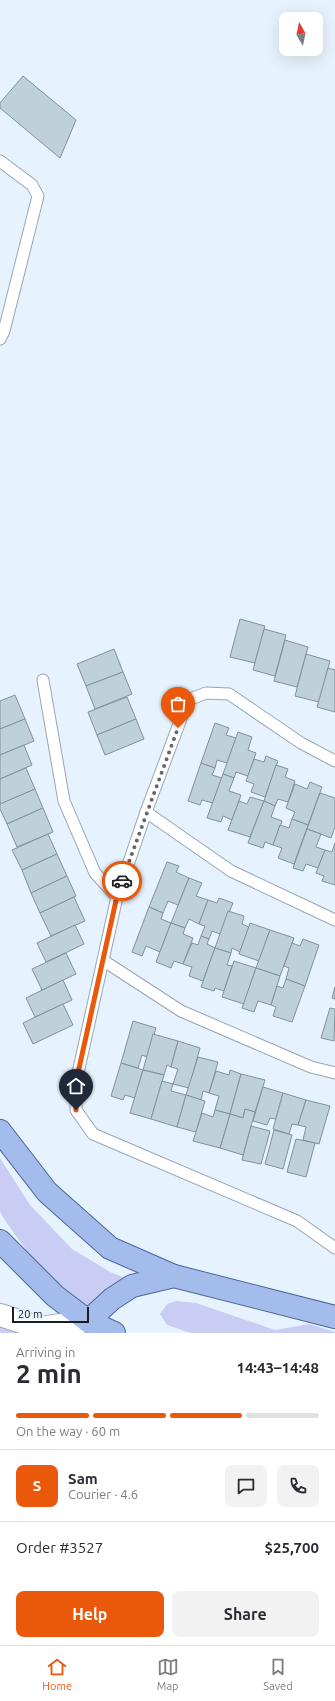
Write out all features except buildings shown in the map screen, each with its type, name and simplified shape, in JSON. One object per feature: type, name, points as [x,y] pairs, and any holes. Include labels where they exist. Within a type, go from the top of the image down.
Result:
[{"type":"main road","points":[[0,1131],[47,1192],[110,1248],[174,1276],[335,1317]]},
{"type":"main road","points":[[0,1241],[55,1296],[88,1321],[114,1333]]},
{"type":"main road","points":[[88,1321],[112,1299],[132,1286],[174,1276]]},
{"type":"street","points":[[0,1315],[40,1328],[88,1321]]},
{"type":"lane","points":[[0,161],[32,185],[38,196],[4,331],[0,339]]},
{"type":"lane","points":[[43,680],[64,801],[95,873],[117,896]]},
{"type":"lane","points":[[335,761],[301,742],[229,694],[206,693],[188,700],[146,812],[117,896],[104,962],[76,1082],[76,1110],[93,1134],[296,1221],[335,1248]]},
{"type":"lane","points":[[146,812],[231,871],[335,920]]},
{"type":"lane","points":[[104,962],[181,1011],[311,1067],[335,1073]]},
{"type":"shaded area","points":[[0,1158],[30,1205],[72,1249],[110,1272],[130,1280],[91,1312],[57,1284],[27,1251],[4,1219],[0,1211]]},
{"type":"shaded area","points":[[176,1301],[196,1303],[275,1330],[309,1324],[335,1333],[191,1333],[167,1325],[160,1314],[167,1304]]},
{"type":"shaded area","points":[[0,1323],[20,1333],[0,1333]]},
{"type":"way so far","points":[[122,881],[178,728]]},
{"type":"route","points":[[76,1110],[76,1082],[104,962],[117,896],[122,881]]}]
